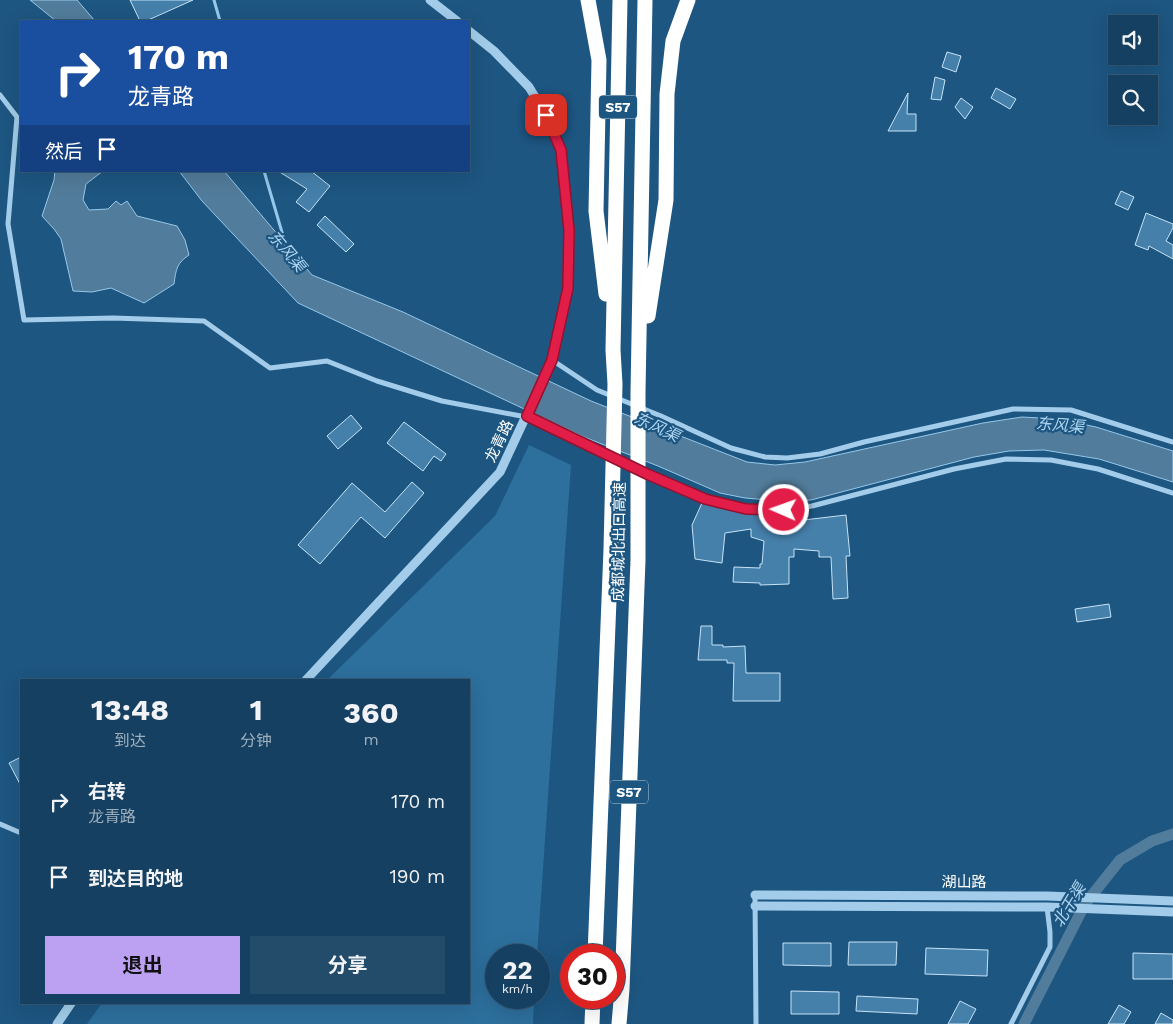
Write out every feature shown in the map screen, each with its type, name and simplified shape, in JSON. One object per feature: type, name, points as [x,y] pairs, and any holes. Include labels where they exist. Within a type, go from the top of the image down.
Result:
[{"type":"highway","points":[[588,0],[599,60],[596,211],[613,350]]},
{"type":"highway","name":"成都城北出口高速","points":[[595,944],[611,549],[620,0]]},
{"type":"highway","name":"成都城北出口高速","points":[[619,1024],[622,989],[638,560],[638,393],[645,0]]},
{"type":"highway","points":[[639,377],[666,200],[667,94],[673,41],[688,0]]},
{"type":"highway","points":[[592,1024],[593,1009]]},
{"type":"street","points":[[430,0],[456,20]]},
{"type":"street","name":"龙青路","points":[[307,679],[500,472],[552,360],[568,288],[569,230],[561,150],[546,115],[529,87],[494,51],[470,32]]},
{"type":"street","points":[[0,95],[17,117],[8,224],[24,320],[113,318],[204,321],[270,368],[327,361],[377,381],[442,401],[527,417],[647,474],[705,499],[746,509],[784,510],[812,506],[954,469],[1006,459],[1051,460],[1098,469],[1173,493]]},
{"type":"street","points":[[552,360],[597,390],[661,416],[731,448],[765,457],[787,458],[820,454],[864,442],[1014,409],[1071,410],[1173,442]]},
{"type":"street","points":[[0,824],[20,833]]},
{"type":"street","points":[[755,894],[756,1024]]},
{"type":"street","name":"湖山路","points":[[755,894],[1078,897],[1173,901]]},
{"type":"street","name":"湖山路","points":[[755,906],[1047,907],[1173,912]]},
{"type":"street","points":[[1012,1024],[1050,947],[1047,907]]},
{"type":"street","points":[[57,1024],[71,1004]]},
{"type":"shaded area","points":[[529,445],[571,465],[538,944],[485,944],[485,1009],[534,1009],[533,1024],[87,1024],[101,1004],[470,1004],[470,679],[328,679],[495,516]]},
{"type":"water","points":[[30,0],[77,0],[94,20],[55,20]]},
{"type":"water","points":[[55,172],[102,172],[86,184],[83,200],[89,210],[108,209],[116,201],[121,205],[127,201],[137,216],[177,226],[185,240],[189,255],[178,267],[174,284],[144,303],[111,288],[92,292],[73,291],[61,239],[42,216]]},
{"type":"water","name":"东风渠","points":[[180,172],[225,172],[312,275],[403,312],[591,401],[747,462],[775,465],[805,462],[983,423],[1022,417],[1058,419],[1096,427],[1173,451],[1173,482],[1099,459],[1044,450],[1009,451],[974,457],[811,500],[779,501],[745,498],[720,493],[584,437],[298,303],[202,201]]},
{"type":"building","points":[[130,0],[193,0],[148,20],[140,20]]},
{"type":"building","points":[[947,52],[961,56],[956,72],[942,67]]},
{"type":"building","points":[[935,77],[945,80],[941,100],[931,99]]},
{"type":"building","points":[[996,88],[1016,99],[1010,109],[991,98]]},
{"type":"building","points":[[908,93],[907,114],[916,114],[916,131],[888,131]]},
{"type":"building","points":[[961,98],[973,107],[965,119],[955,107]]},
{"type":"building","points":[[280,172],[312,172],[330,186],[309,212],[296,202],[307,189]]},
{"type":"building","points":[[1121,191],[1134,197],[1128,210],[1115,204]]},
{"type":"building","points":[[1146,213],[1173,224],[1173,228],[1166,241],[1173,245],[1173,259],[1149,246],[1148,250],[1135,245]]},
{"type":"building","points":[[325,216],[354,244],[346,252],[317,225]]},
{"type":"building","points":[[351,415],[362,428],[338,449],[327,436]]},
{"type":"building","points":[[404,422],[446,454],[441,461],[434,456],[423,471],[387,443]]},
{"type":"building","points":[[412,482],[424,493],[385,538],[361,517],[320,564],[298,545],[352,483],[385,512]]},
{"type":"building","points":[[702,503],[746,513],[796,513],[795,521],[846,515],[850,556],[846,556],[848,598],[833,599],[831,557],[819,557],[819,551],[794,549],[794,557],[789,557],[789,584],[760,585],[760,583],[733,582],[734,567],[760,568],[760,564],[762,564],[764,541],[751,537],[751,529],[725,533],[722,563],[695,559],[692,525]]},
{"type":"building","points":[[1109,604],[1111,617],[1077,622],[1075,609]]},
{"type":"building","points":[[701,626],[712,626],[712,645],[723,645],[723,647],[745,646],[746,673],[780,673],[780,701],[733,701],[734,663],[727,663],[727,660],[698,660]]},
{"type":"building","points":[[20,758],[20,784],[9,763]]},
{"type":"building","points":[[849,942],[897,942],[896,965],[848,965]]},
{"type":"building","points":[[783,943],[831,943],[831,966],[783,965]]},
{"type":"building","points":[[926,948],[988,950],[987,976],[925,974]]},
{"type":"building","points":[[1133,953],[1173,954],[1173,979],[1133,979]]},
{"type":"building","points":[[791,991],[839,992],[839,1014],[791,1014]]},
{"type":"building","points":[[857,996],[918,999],[917,1014],[856,1011]]},
{"type":"building","points":[[960,1001],[976,1009],[968,1024],[948,1024]]},
{"type":"building","points":[[1119,1005],[1131,1012],[1124,1024],[1108,1024]]},
{"type":"building","points":[[1161,1013],[1173,1020],[1173,1024],[1155,1024]]},
{"type":"waterway","points":[[214,0],[220,20]]},
{"type":"waterway","name":"东风渠","points":[[264,172],[286,246]]},
{"type":"waterway","name":"北干渠","points":[[1024,1024],[1085,904],[1120,860],[1152,841],[1173,834]]},
{"type":"route","points":[[546,115],[561,150],[569,230],[568,288],[552,360],[527,416],[647,474],[705,499],[746,509],[784,510]]}]
